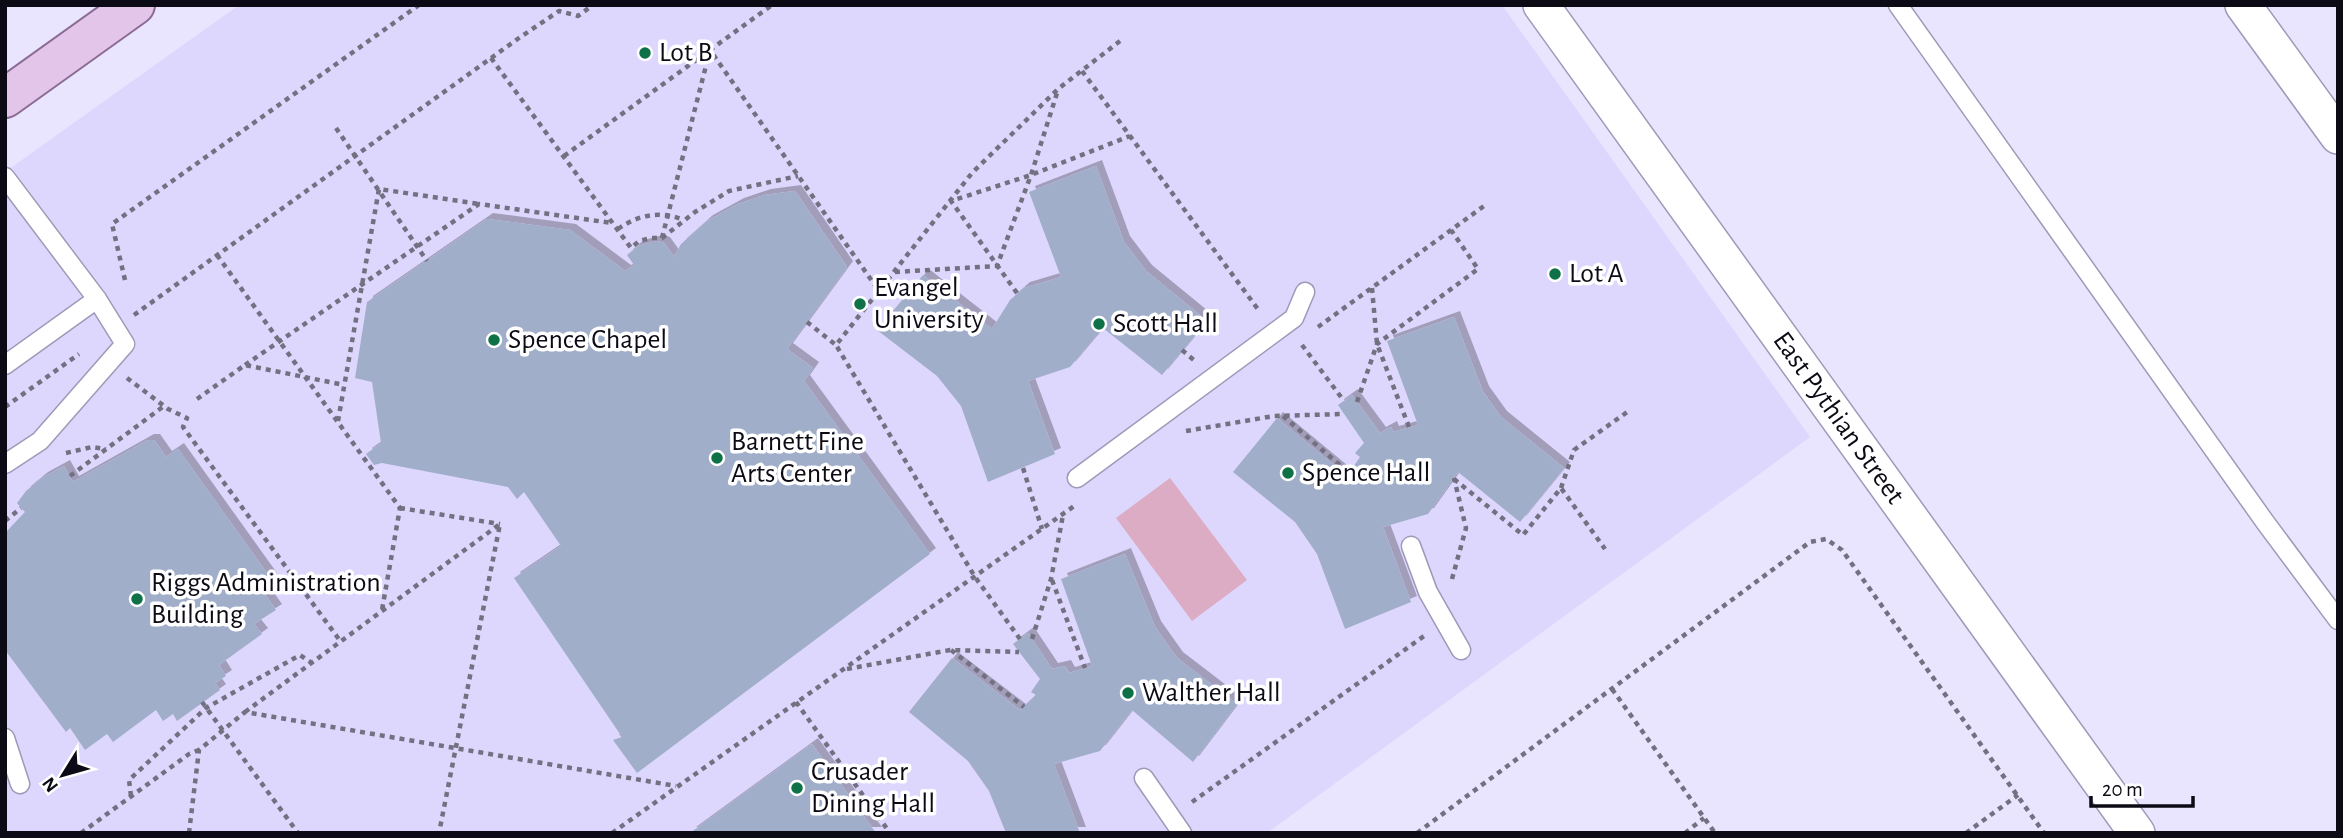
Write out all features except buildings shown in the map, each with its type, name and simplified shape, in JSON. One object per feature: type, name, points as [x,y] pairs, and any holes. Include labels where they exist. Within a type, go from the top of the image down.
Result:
[{"type":"main road","points":[[5,98],[135,5]]},
{"type":"street","name":"East Pythian Street","points":[[1541,5],[2137,833]]},
{"type":"street","points":[[2243,5],[2338,136]]},
{"type":"lane","points":[[1898,5],[2265,522],[2338,620]]},
{"type":"lane","points":[[5,177],[97,299],[125,344],[40,440],[5,464]]},
{"type":"lane","points":[[1077,478],[1294,318],[1305,292]]},
{"type":"lane","points":[[5,365],[97,299]]},
{"type":"lane","points":[[1411,546],[1428,592],[1461,650]]},
{"type":"lane","points":[[5,738],[20,784]]},
{"type":"lane","points":[[1144,778],[1182,833]]},
{"type":"path","points":[[125,280],[112,224],[419,5]]},
{"type":"path","points":[[5,407],[559,11],[578,16],[593,5]]},
{"type":"path","points":[[564,156],[772,5]]},
{"type":"path","points":[[836,345],[972,173],[1058,89],[1120,41]]},
{"type":"path","points":[[710,50],[879,291]]},
{"type":"path","points":[[662,238],[710,50]]},
{"type":"path","points":[[491,58],[631,248],[662,238],[729,191],[798,176]]},
{"type":"path","points":[[1082,71],[1288,349],[1484,206]]},
{"type":"path","points":[[997,266],[1031,175],[1058,89]]},
{"type":"path","points":[[336,128],[427,261]]},
{"type":"path","points":[[951,201],[1031,175],[1130,136]]},
{"type":"path","points":[[379,189],[613,224]]},
{"type":"path","points":[[338,422],[379,189]]},
{"type":"path","points":[[951,201],[1017,293]]},
{"type":"path","points":[[197,399],[478,204]]},
{"type":"path","points":[[618,229],[640,217],[668,214],[685,220]]},
{"type":"path","points":[[1357,402],[1377,344],[1478,269],[1451,230]]},
{"type":"path","points":[[217,256],[400,508],[500,524]]},
{"type":"path","points":[[894,272],[997,266]]},
{"type":"path","points":[[1372,288],[1377,344],[1409,427]]},
{"type":"path","points":[[807,322],[836,345],[975,577],[1020,639]]},
{"type":"path","points":[[1299,341],[1344,401]]},
{"type":"path","points":[[245,365],[344,385]]},
{"type":"path","points":[[117,386],[125,376],[164,407],[187,418],[183,427],[341,642]]},
{"type":"path","points":[[70,476],[164,407]]},
{"type":"path","points":[[1171,818],[1430,632],[1448,594],[1465,528],[1454,478],[1523,535],[1561,488],[1574,450],[1630,410]]},
{"type":"path","points":[[1185,431],[1282,415],[1345,414]]},
{"type":"path","points":[[1282,415],[1349,473]]},
{"type":"path","points":[[59,455],[92,447],[107,449]]},
{"type":"path","points":[[1023,468],[1042,529]]},
{"type":"path","points":[[1561,488],[1605,549]]},
{"type":"path","points":[[612,833],[1085,498]]},
{"type":"path","points":[[5,521],[21,508]]},
{"type":"path","points":[[382,611],[400,508]]},
{"type":"path","points":[[1032,639],[1051,579],[1063,514]]},
{"type":"path","points":[[81,833],[189,754],[199,750],[245,712],[500,524]]},
{"type":"path","points":[[439,833],[500,524]]},
{"type":"path","points":[[1417,833],[1810,542],[1826,539],[1842,550],[2045,833]]},
{"type":"path","points":[[1051,579],[1085,668]]},
{"type":"path","points":[[844,669],[950,650],[1019,652]]},
{"type":"path","points":[[950,650],[1024,707]]},
{"type":"path","points":[[131,796],[129,780],[206,708],[300,655],[312,663]]},
{"type":"path","points":[[1612,689],[1715,833]]},
{"type":"path","points":[[202,702],[298,833]]},
{"type":"path","points":[[796,702],[890,833]]},
{"type":"path","points":[[245,712],[676,786]]},
{"type":"path","points":[[189,833],[199,750]]},
{"type":"path","points":[[1966,833],[2018,796]]},
{"type":"path","points":[[1685,833],[1704,818]]},
{"type":"shaded area","name":"Evangel University","points":[[239,5],[1502,5],[1810,437],[1267,833],[5,833],[5,172]]},
{"type":"shaded area","points":[[1170,478],[1247,580],[1192,621],[1116,518]]},
{"type":"place","name":"Lot B","points":[[645,53]]},
{"type":"place","name":"Lot A","points":[[1555,274]]},
{"type":"place","name":"Evangel University","points":[[860,304]]},
{"type":"place","name":"Scott Hall","points":[[1099,324]]},
{"type":"place","name":"Spence Chapel","points":[[494,340]]},
{"type":"place","name":"Barnett Fine Arts Center","points":[[717,458]]},
{"type":"place","name":"Spence Hall","points":[[1288,473]]},
{"type":"place","name":"Riggs Administration Building","points":[[137,599]]},
{"type":"place","name":"Walther Hall","points":[[1128,693]]},
{"type":"place","name":"Crusader Dining Hall","points":[[797,788]]}]
